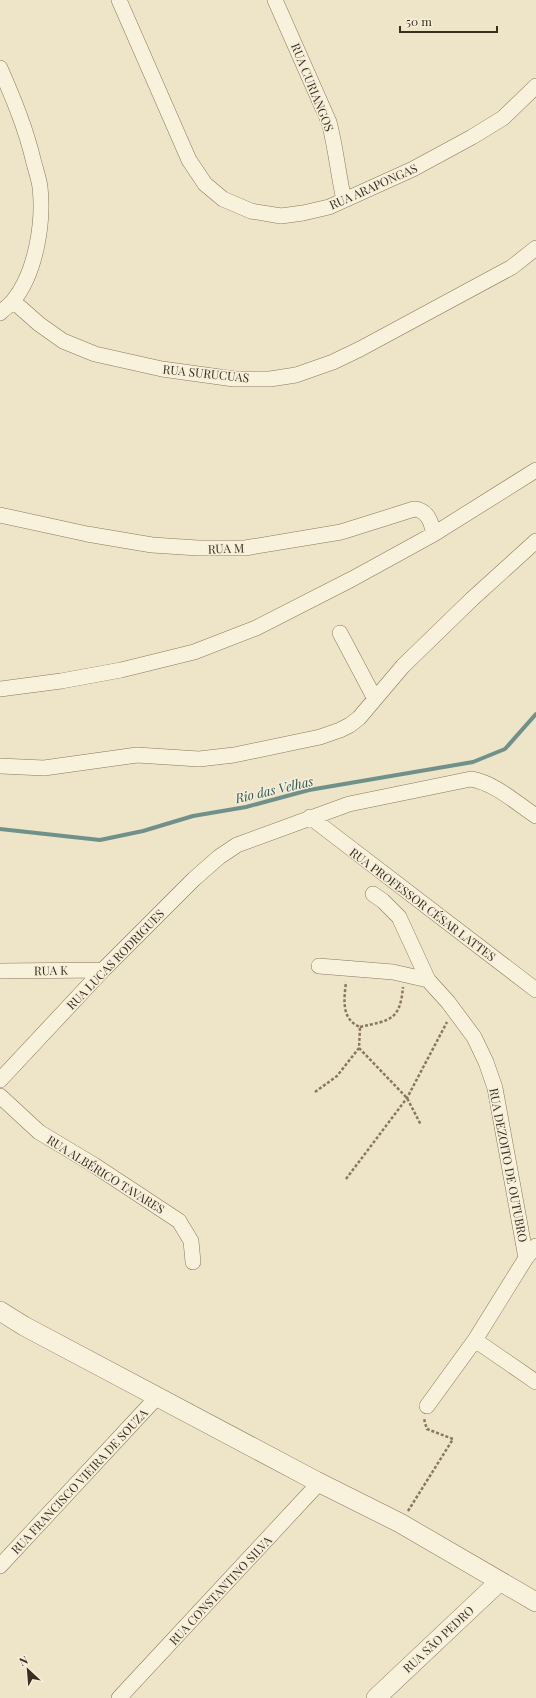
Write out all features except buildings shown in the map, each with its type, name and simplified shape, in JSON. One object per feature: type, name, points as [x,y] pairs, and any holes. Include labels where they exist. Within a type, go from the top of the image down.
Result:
[{"type":"street","name":"RUA ARAPONGAS","points":[[119,0],[189,160],[205,184],[223,199],[251,211],[280,216],[328,207],[344,200],[413,169],[472,137],[503,118],[536,86]]},
{"type":"street","name":"RUA CURIANGOS","points":[[276,0],[329,122],[335,142],[344,200]]},
{"type":"street","points":[[0,68],[20,113],[40,186],[40,213],[36,253],[25,280],[14,301],[0,313]]},
{"type":"street","name":"RUA SURUCUAS","points":[[14,301],[39,324],[63,340],[95,354],[162,369],[234,379],[270,378],[296,375],[333,362],[366,346],[512,267],[536,248]]},
{"type":"street","points":[[0,689],[121,670],[194,652],[256,628],[352,579],[434,534],[536,470]]},
{"type":"street","name":"RUA M","points":[[0,515],[87,534],[145,544],[198,548],[246,548],[341,532],[414,509],[420,509],[426,513],[431,521],[434,534]]},
{"type":"street","points":[[0,766],[44,768],[137,755],[199,759],[234,755],[320,737],[340,730],[359,718],[374,698],[403,666],[472,599],[536,541]]},
{"type":"street","points":[[340,633],[374,698]]},
{"type":"street","name":"RUA LUCAS RODRIGUES","points":[[0,1080],[103,970],[194,879],[219,857],[237,845],[349,804],[471,779],[481,780],[490,784],[536,816]]},
{"type":"street","name":"RUA PROFESSOR CÉSAR LATTES","points":[[310,817],[536,990]]},
{"type":"street","name":"RUA DEZOITO DE OUTUBRO","points":[[373,894],[383,901],[400,918],[428,980],[454,1010],[474,1037],[486,1062],[495,1088],[526,1258]]},
{"type":"street","points":[[319,966],[404,974],[428,980]]},
{"type":"street","name":"RUA K","points":[[0,971],[103,970]]},
{"type":"street","name":"RUA ALBÉRICO TAVARES","points":[[0,1096],[39,1132],[94,1165],[179,1221],[191,1241],[193,1262]]},
{"type":"street","points":[[427,1406],[475,1340],[526,1258],[536,1246]]},
{"type":"street","points":[[0,1311],[24,1326],[400,1523],[536,1602]]},
{"type":"street","points":[[475,1340],[536,1382]]},
{"type":"street","name":"RUA FRANCISCO VIEIRA DE SOUZA","points":[[0,1566],[158,1396]]},
{"type":"street","name":"RUA CONSTANTINO SILVA","points":[[119,1698],[320,1482]]},
{"type":"street","name":"RUA SÃO PEDRO","points":[[376,1698],[500,1581]]},
{"type":"path","points":[[348,969],[344,998],[346,1016],[354,1025],[360,1027],[381,1022],[393,1016],[399,1010],[402,1000],[404,974]]},
{"type":"path","points":[[346,1179],[407,1098],[454,1010]]},
{"type":"path","points":[[315,1092],[337,1076],[359,1048],[360,1027]]},
{"type":"path","points":[[359,1048],[407,1098],[421,1125]]},
{"type":"path","points":[[400,1523],[453,1439],[427,1429],[424,1423],[427,1406]]},
{"type":"waterway","name":"Rio das Velhas","points":[[0,829],[100,840],[143,831],[193,816],[246,807],[309,790],[473,762],[505,749],[536,714]]}]
